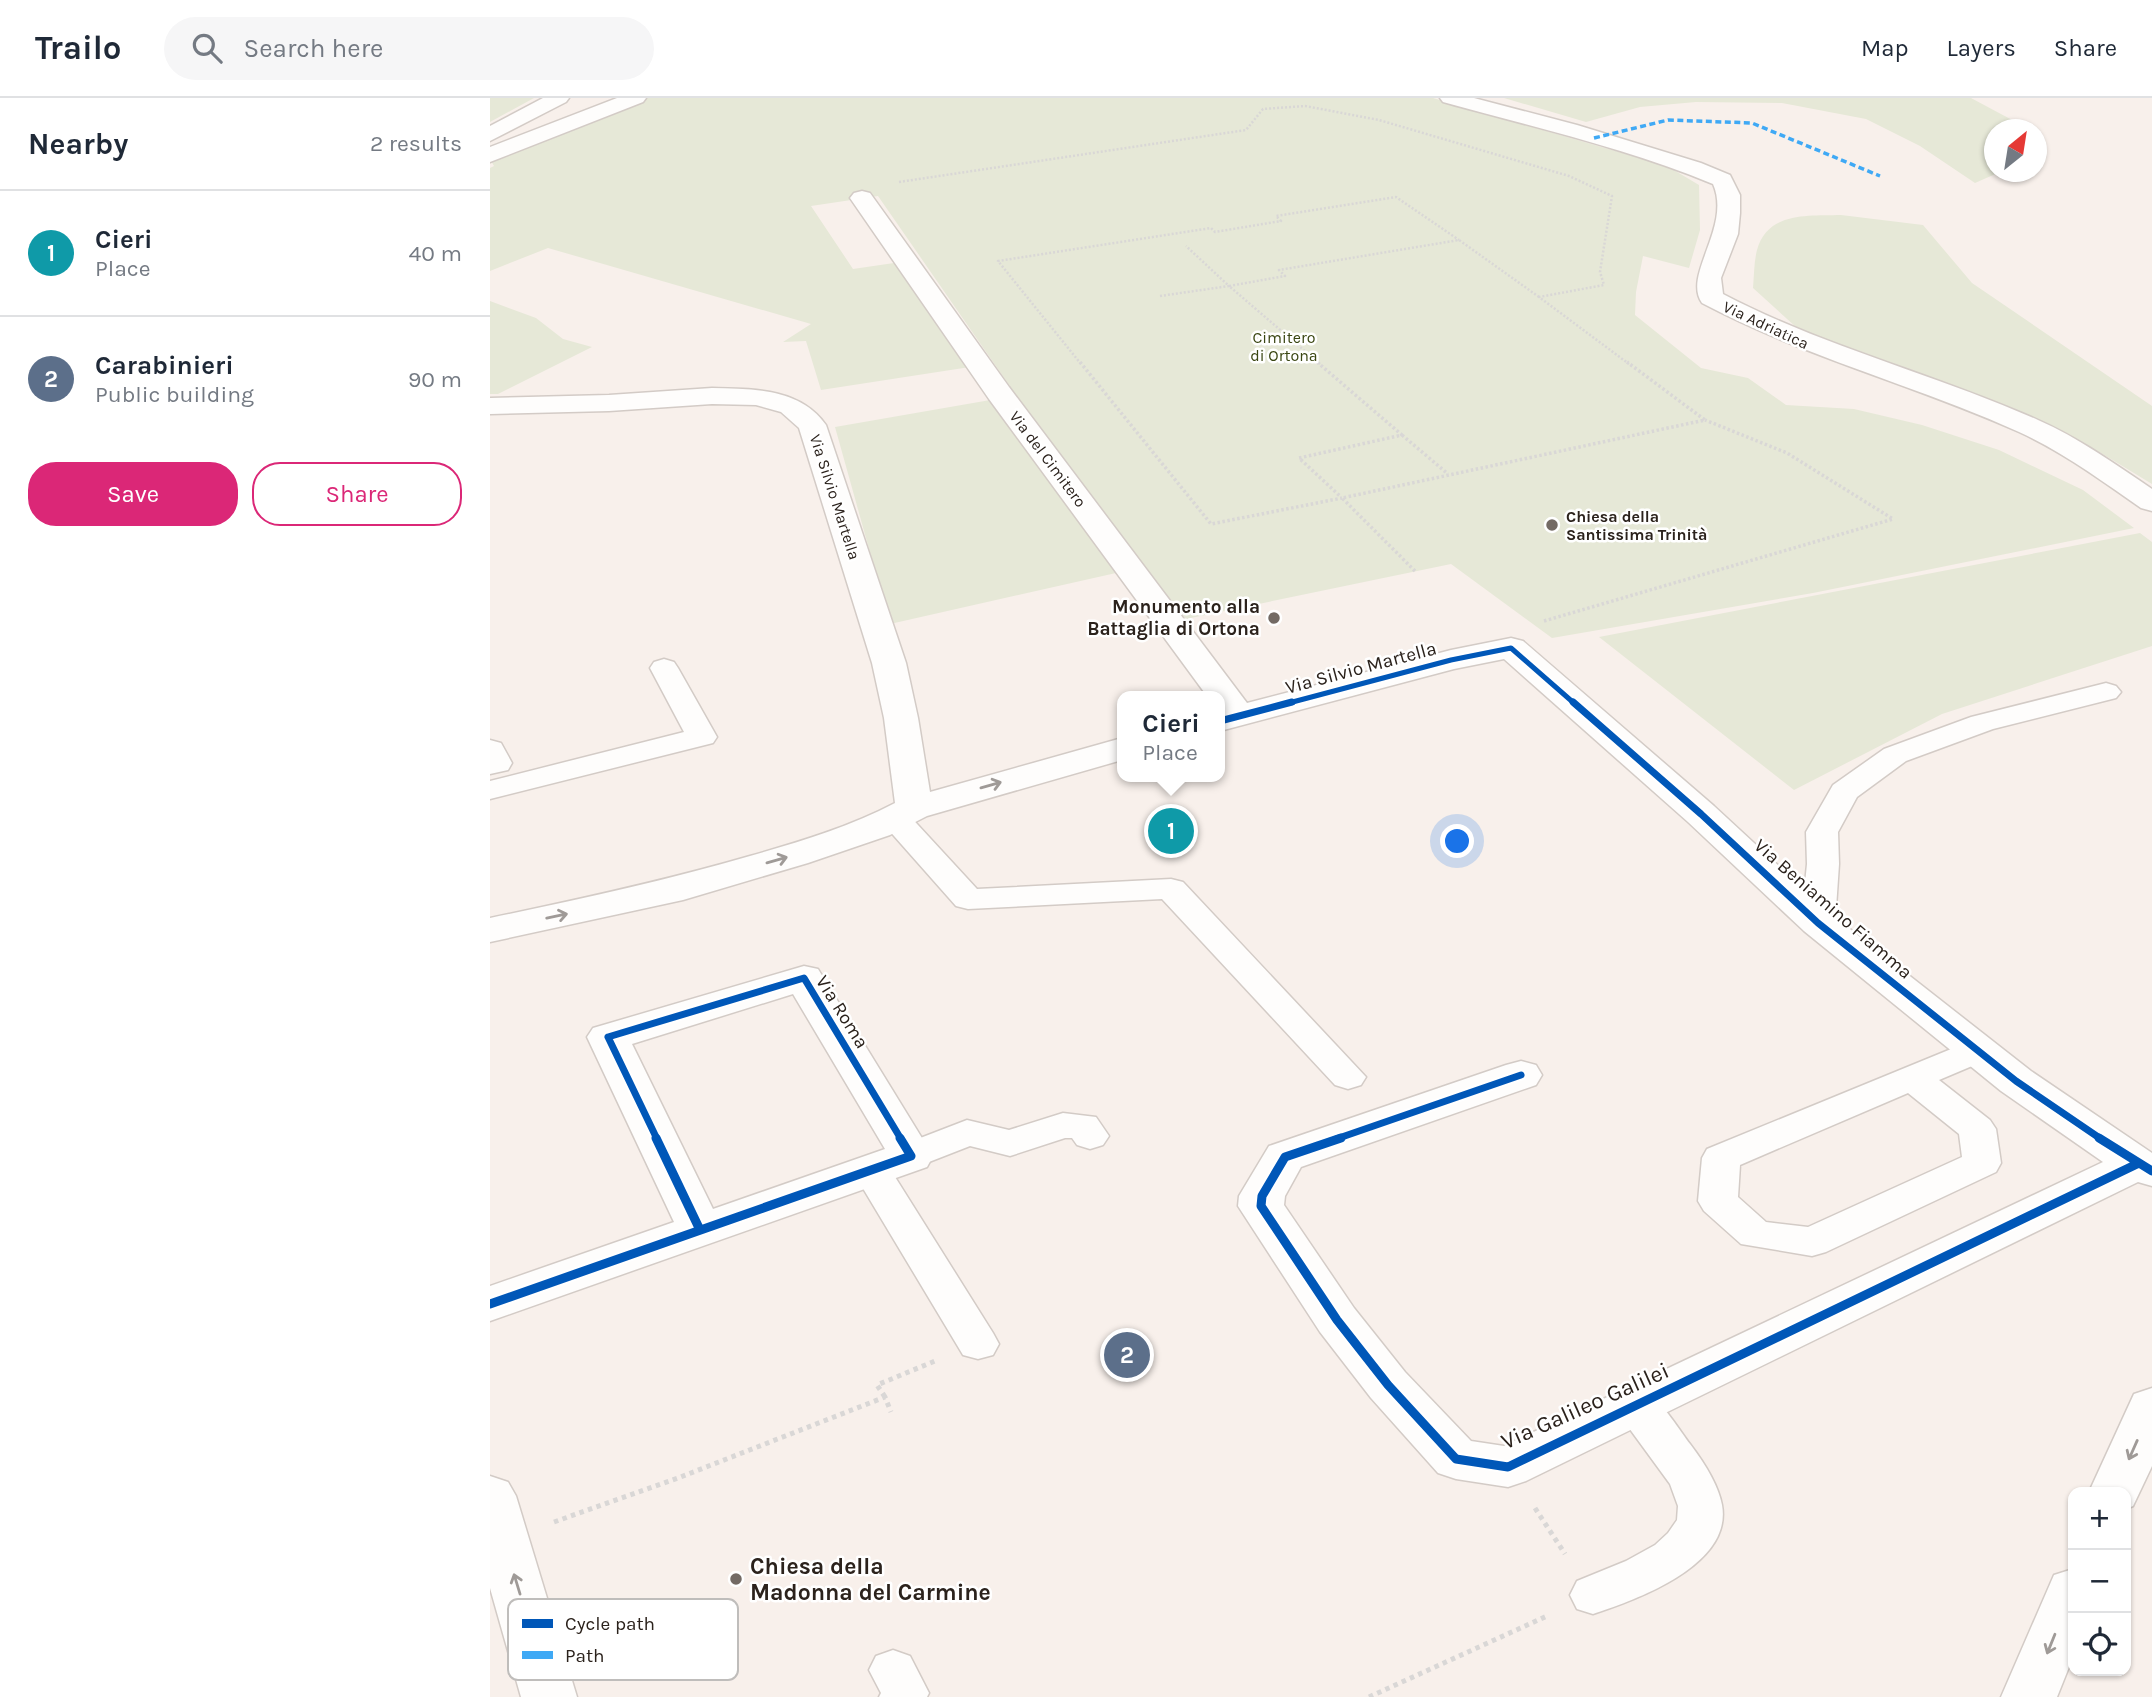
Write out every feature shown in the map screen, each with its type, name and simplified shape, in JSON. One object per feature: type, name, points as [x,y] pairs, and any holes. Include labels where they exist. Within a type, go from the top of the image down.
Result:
[{"type":"street","points":[[490,135],[559,98]]},
{"type":"street","points":[[490,155],[636,98]]},
{"type":"street","name":"Via Adriatica","points":[[1450,98],[1569,130],[1693,168],[1721,180],[1729,195],[1728,213],[1726,234],[1709,278],[1711,298],[1751,321],[1816,348],[2032,428],[2106,471],[2152,502]]},
{"type":"street","name":"Via del Cimitero","points":[[862,198],[1210,691]]},
{"type":"street","name":"Via Silvio Martella","points":[[490,405],[608,403],[712,396],[758,397],[791,406],[812,425],[888,663],[901,718],[904,813]]},
{"type":"street","name":"Via Silvio Martella","points":[[1230,719],[1451,660],[1522,636]]},
{"type":"street","name":"Via Beniamino Fiamma","points":[[1522,636],[1701,814],[1818,923],[2016,1081],[2145,1168]]},
{"type":"street","points":[[490,930],[669,891],[795,855],[877,827],[904,813],[1117,749]]},
{"type":"street","name":"Via Roma","points":[[700,1230],[608,1037],[804,978],[891,1163]]},
{"type":"street","name":"Via Galileo Galilei","points":[[1521,1076],[1286,1157],[1262,1196],[1261,1206],[1337,1320],[1388,1385],[1456,1459],[1508,1467],[2145,1168]]},
{"type":"street","points":[[490,1304],[891,1163]]},
{"type":"street","points":[[2117,1487],[2152,1407]]},
{"type":"street","points":[[490,1496],[520,1599]]},
{"type":"street","points":[[2029,1697],[2068,1603]]},
{"type":"street","points":[[544,1680],[549,1697]]},
{"type":"lane","points":[[490,790],[702,737],[664,668]]},
{"type":"lane","name":"Via Beniamino Fiamma","points":[[1818,923],[1823,864],[1822,832],[1844,792],[1895,755],[1982,723],[2106,692]]},
{"type":"lane","points":[[490,749],[497,764],[490,765]]},
{"type":"lane","points":[[904,813],[968,900],[1171,889],[1348,1077]]},
{"type":"lane","points":[[953,882],[1085,877]]},
{"type":"lane","points":[[1913,1078],[1978,1129],[1982,1163],[1812,1242],[1755,1234],[1718,1201],[1721,1158],[1978,1050]]},
{"type":"lane","points":[[978,1344],[891,1163],[967,1133],[1010,1143],[1063,1125],[1083,1126],[1090,1136]]},
{"type":"lane","points":[[1593,1595],[1670,1559],[1688,1543],[1700,1521],[1699,1502],[1686,1474],[1634,1406]]},
{"type":"path","points":[[862,198],[854,189],[1246,130],[1262,109],[1305,106],[1379,120],[1462,144],[1569,176],[1612,196],[1600,272],[1604,285],[1539,297]]},
{"type":"path","points":[[1522,636],[1893,519],[1787,453],[1705,420],[1539,297],[1396,197],[1276,216],[1281,221],[1215,232],[1211,228],[998,261],[1211,524],[1705,420]]},
{"type":"path","points":[[1160,296],[1285,276],[1279,270],[1459,240]]},
{"type":"path","points":[[1186,246],[1448,474]]},
{"type":"path","points":[[1402,435],[1299,458],[1415,571]]},
{"type":"path","points":[[891,1412],[877,1385],[978,1344]]},
{"type":"path","points":[[605,1504],[885,1397]]},
{"type":"path","points":[[1369,1697],[1593,1595],[1508,1467]]},
{"type":"green space","points":[[490,98],[534,98],[490,122]]},
{"type":"green space","name":"Cimitero di Ortona","points":[[643,98],[1433,98],[1667,166],[1699,185],[1700,230],[1689,268],[1643,256],[1635,315],[1701,368],[1748,378],[1786,405],[1854,409],[1922,425],[1999,450],[2083,490],[2134,528],[1813,593],[1552,638],[1451,564],[1186,619],[1095,509],[878,196],[811,206],[853,269],[894,263],[970,367],[821,390],[806,341],[783,342],[811,324],[548,248],[490,271],[490,168],[494,166],[490,159]]},
{"type":"green space","points":[[1504,98],[1971,98],[2010,119],[1984,119],[1984,179],[1975,183],[1920,146],[1866,119],[1782,103],[1696,102],[1640,107],[1586,122]]},
{"type":"green space","points":[[1841,215],[1923,225],[1972,283],[2152,406],[2152,484],[2101,453],[2018,412],[1904,373],[1797,328],[1753,288],[1757,250],[1762,237],[1770,228],[1791,218]]},
{"type":"green space","points":[[490,301],[536,318],[563,339],[592,347],[498,394],[490,394]]},
{"type":"green space","points":[[996,399],[1116,573],[890,624],[835,427]]},
{"type":"green space","points":[[2140,533],[2152,542],[2152,646],[1942,714],[1794,790],[1599,637]]},
{"type":"marked path","points":[[1594,138],[1668,120],[1752,123],[1880,176]]},
{"type":"cycle path","points":[[1225,720],[1451,660],[1511,648],[1701,814],[1818,923],[2016,1081],[2137,1164],[2152,1171]]},
{"type":"cycle path","points":[[490,1304],[911,1156],[804,978],[608,1037],[700,1230]]},
{"type":"cycle path","points":[[1521,1075],[1285,1157],[1262,1196],[1261,1206],[1337,1320],[1388,1385],[1456,1459],[1508,1467],[2137,1164]]},
{"type":"place","name":"Chiesa della Santissima Trinità","points":[[1552,525]]},
{"type":"place","name":"Monumento alla Battaglia di Ortona","points":[[1274,618]]},
{"type":"place","name":"Cieri","points":[[1171,831]]},
{"type":"place","name":"Carabinieri","points":[[1127,1355]]},
{"type":"place","name":"Chiesa della Madonna del Carmine","points":[[736,1579]]}]
